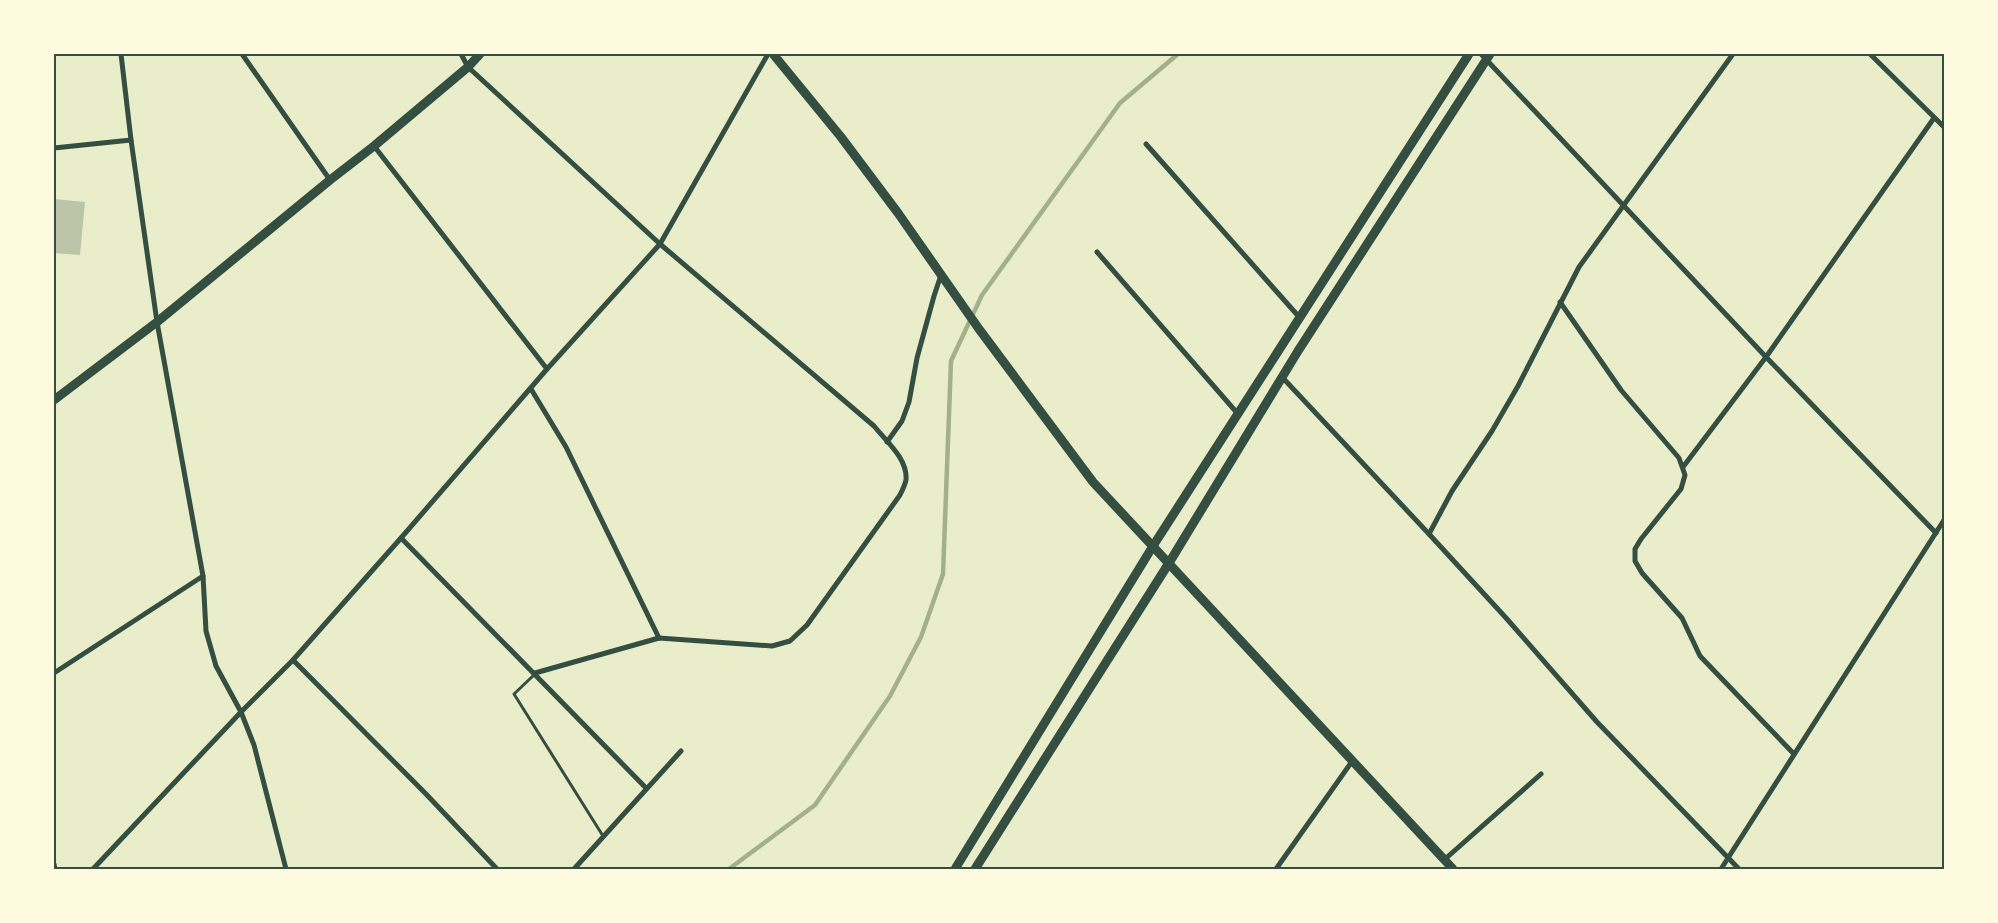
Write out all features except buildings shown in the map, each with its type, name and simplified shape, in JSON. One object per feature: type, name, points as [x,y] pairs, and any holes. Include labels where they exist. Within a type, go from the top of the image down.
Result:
[{"type":"main road","points":[[54,400],[157,322],[374,146],[468,67],[480,54]]},
{"type":"main road","points":[[773,54],[841,137],[898,213],[963,306],[1093,482],[1453,869]]},
{"type":"main road","points":[[955,869],[1153,546],[1469,54]]},
{"type":"main road","points":[[975,869],[1169,562],[1282,377],[1486,55]]},
{"type":"street","points":[[121,54],[131,140],[157,322],[203,576],[206,630],[216,666],[241,712],[254,745],[286,869]]},
{"type":"street","points":[[242,54],[330,180]]},
{"type":"street","points":[[461,54],[468,67],[660,244],[874,426],[898,455],[905,469],[906,481],[900,495],[807,625],[790,641],[772,646],[659,638],[535,673]]},
{"type":"street","points":[[93,869],[241,712],[293,660],[531,389],[547,368],[660,244],[768,54]]},
{"type":"street","points":[[1429,534],[1452,491],[1505,409],[1579,267],[1625,206],[1733,54]]},
{"type":"street","points":[[1870,54],[1944,127]]},
{"type":"street","points":[[1486,55],[1766,357],[1936,532]]},
{"type":"street","points":[[1683,467],[1766,357],[1934,118]]},
{"type":"street","points":[[54,148],[131,140]]},
{"type":"street","points":[[1146,144],[1300,318]]},
{"type":"street","points":[[374,146],[547,368]]},
{"type":"street","points":[[1097,252],[1238,414]]},
{"type":"street","points":[[887,442],[902,420],[909,402],[918,358],[941,275]]},
{"type":"street","points":[[1560,302],[1622,390],[1679,458],[1683,467],[1685,475],[1681,489],[1641,539],[1635,550],[1635,560],[1642,573],[1682,618],[1700,656],[1794,754]]},
{"type":"street","points":[[1282,377],[1507,619],[1597,722],[1739,869]]},
{"type":"street","points":[[531,389],[570,455],[659,638]]},
{"type":"street","points":[[1721,869],[1944,520]]},
{"type":"street","points":[[401,538],[646,788]]},
{"type":"street","points":[[54,672],[203,576]]},
{"type":"street","points":[[293,660],[426,794],[497,869]]},
{"type":"street","points":[[574,869],[681,751]]},
{"type":"street","points":[[1276,869],[1353,760]]},
{"type":"street","points":[[1444,860],[1541,774]]},
{"type":"street","points":[[54,864],[55,869]]},
{"type":"lane","points":[[535,673],[514,694],[604,838]]},
{"type":"waterway","points":[[729,869],[815,805],[890,696],[921,637],[943,574],[951,361],[982,295],[1120,103],[1178,54]]}]
